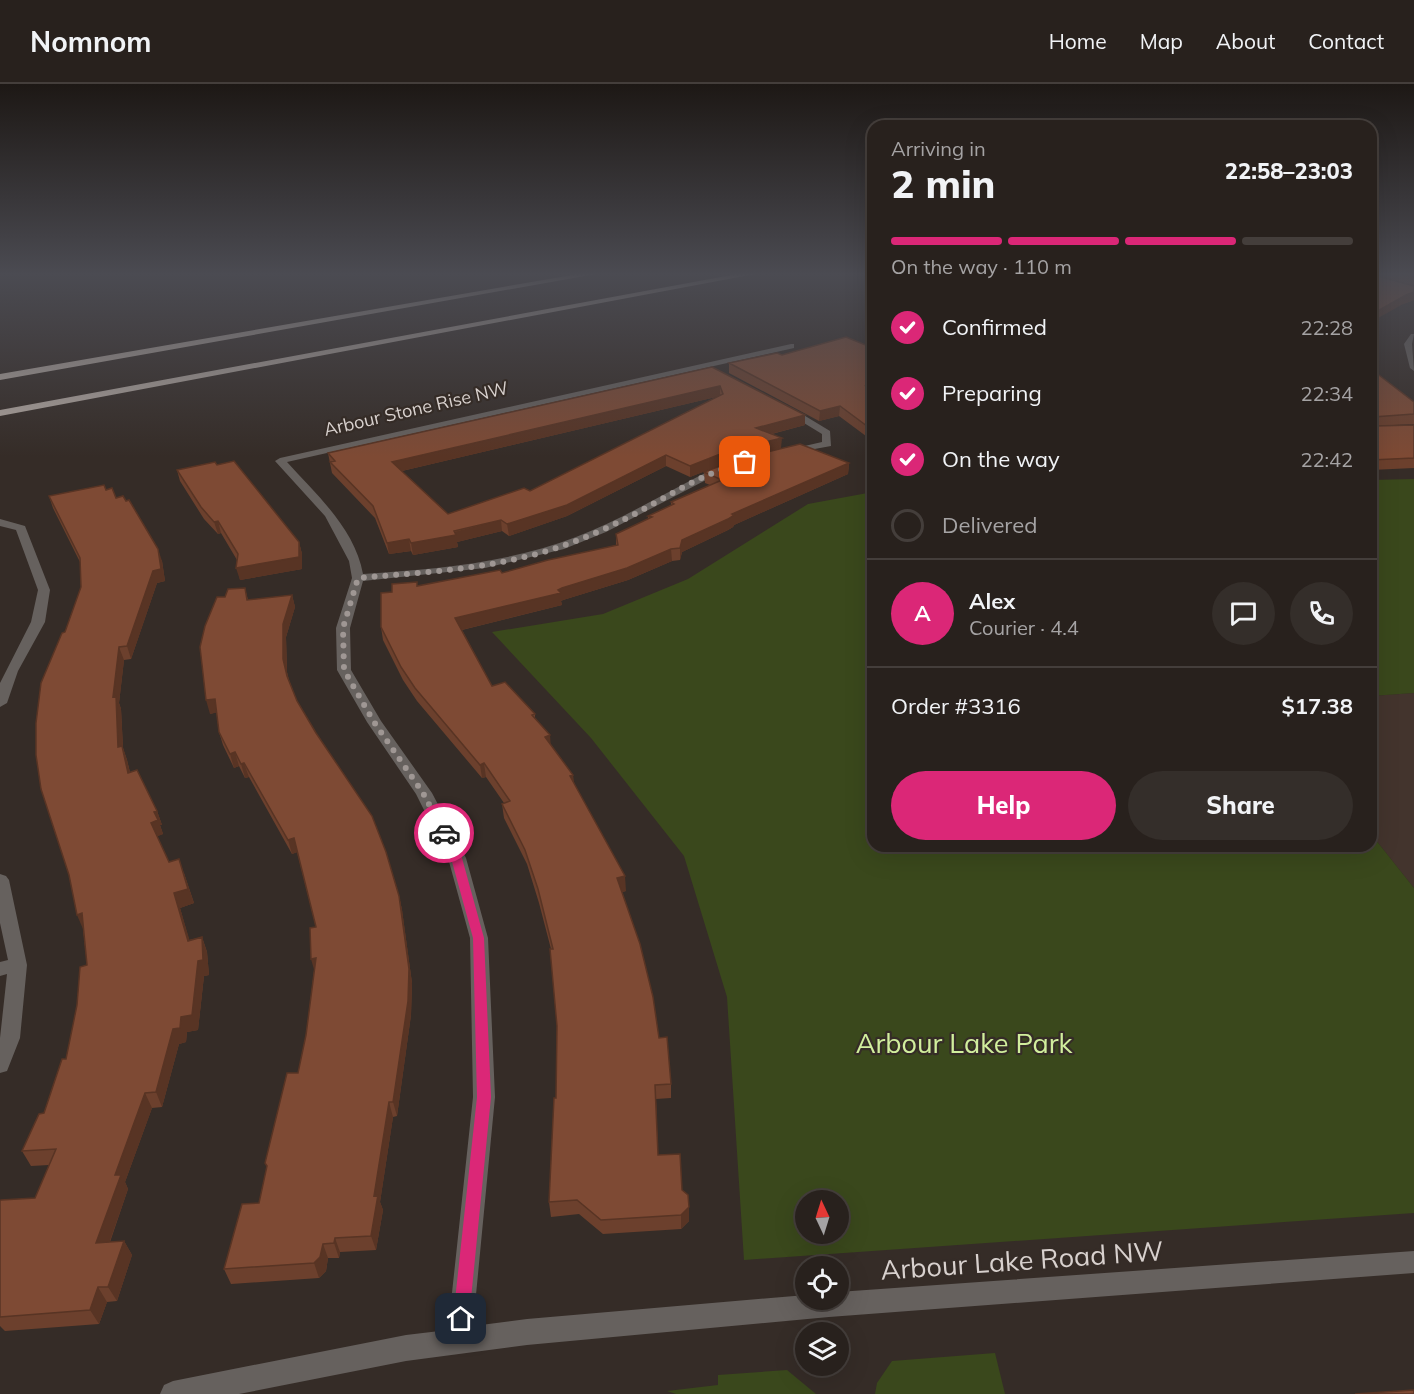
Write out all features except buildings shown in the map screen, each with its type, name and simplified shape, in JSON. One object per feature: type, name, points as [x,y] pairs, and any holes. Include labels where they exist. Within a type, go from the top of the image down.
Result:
[{"type":"highway","points":[[0,376],[241,335]]},
{"type":"highway","points":[[0,413],[421,335]]},
{"type":"highway","points":[[0,419],[44,405]]},
{"type":"street","points":[[1414,336],[1408,344],[1414,368]]},
{"type":"street","name":"Arbour Stone Rise NW","points":[[358,578],[355,561],[330,515],[279,461],[791,346]]},
{"type":"street","points":[[702,365],[721,375]]},
{"type":"street","points":[[774,402],[827,433],[827,444],[778,455]]},
{"type":"street","points":[[460,1340],[464,1279],[484,1097],[478,938],[457,858],[423,793],[374,722],[344,670],[343,628],[358,578],[447,571],[506,560],[561,546],[624,519],[687,484],[738,464]]},
{"type":"street","points":[[0,522],[21,528],[44,590],[38,622],[11,671],[0,703]]},
{"type":"street","points":[[0,880],[9,967],[10,1038],[0,1065]]},
{"type":"street","name":"Arbour Lake Road NW","points":[[173,1394],[460,1340],[829,1305],[1414,1262]]},
{"type":"shaded area","points":[[1414,693],[1414,888],[1377,842],[1377,696]]},
{"type":"green space","points":[[1414,479],[1414,693],[1377,696],[1377,480]]},
{"type":"green space","name":"Arbour Lake Park","points":[[867,493],[867,852],[1377,852],[1377,842],[1414,888],[1414,1213],[744,1260],[727,997],[684,856],[591,738],[492,632],[603,614],[688,579],[808,504]]},
{"type":"green space","points":[[995,1353],[1005,1394],[875,1394],[877,1383],[892,1361]]},
{"type":"green space","points":[[787,1370],[816,1394],[676,1394],[667,1391],[718,1385],[718,1375]]},
{"type":"way so far","points":[[444,833],[423,793],[374,722],[344,670],[343,628],[358,578],[447,571],[506,560],[561,546],[624,519],[687,484],[728,466],[745,462]]},
{"type":"route","points":[[444,833],[457,858],[478,938],[484,1097],[461,1319]]}]
